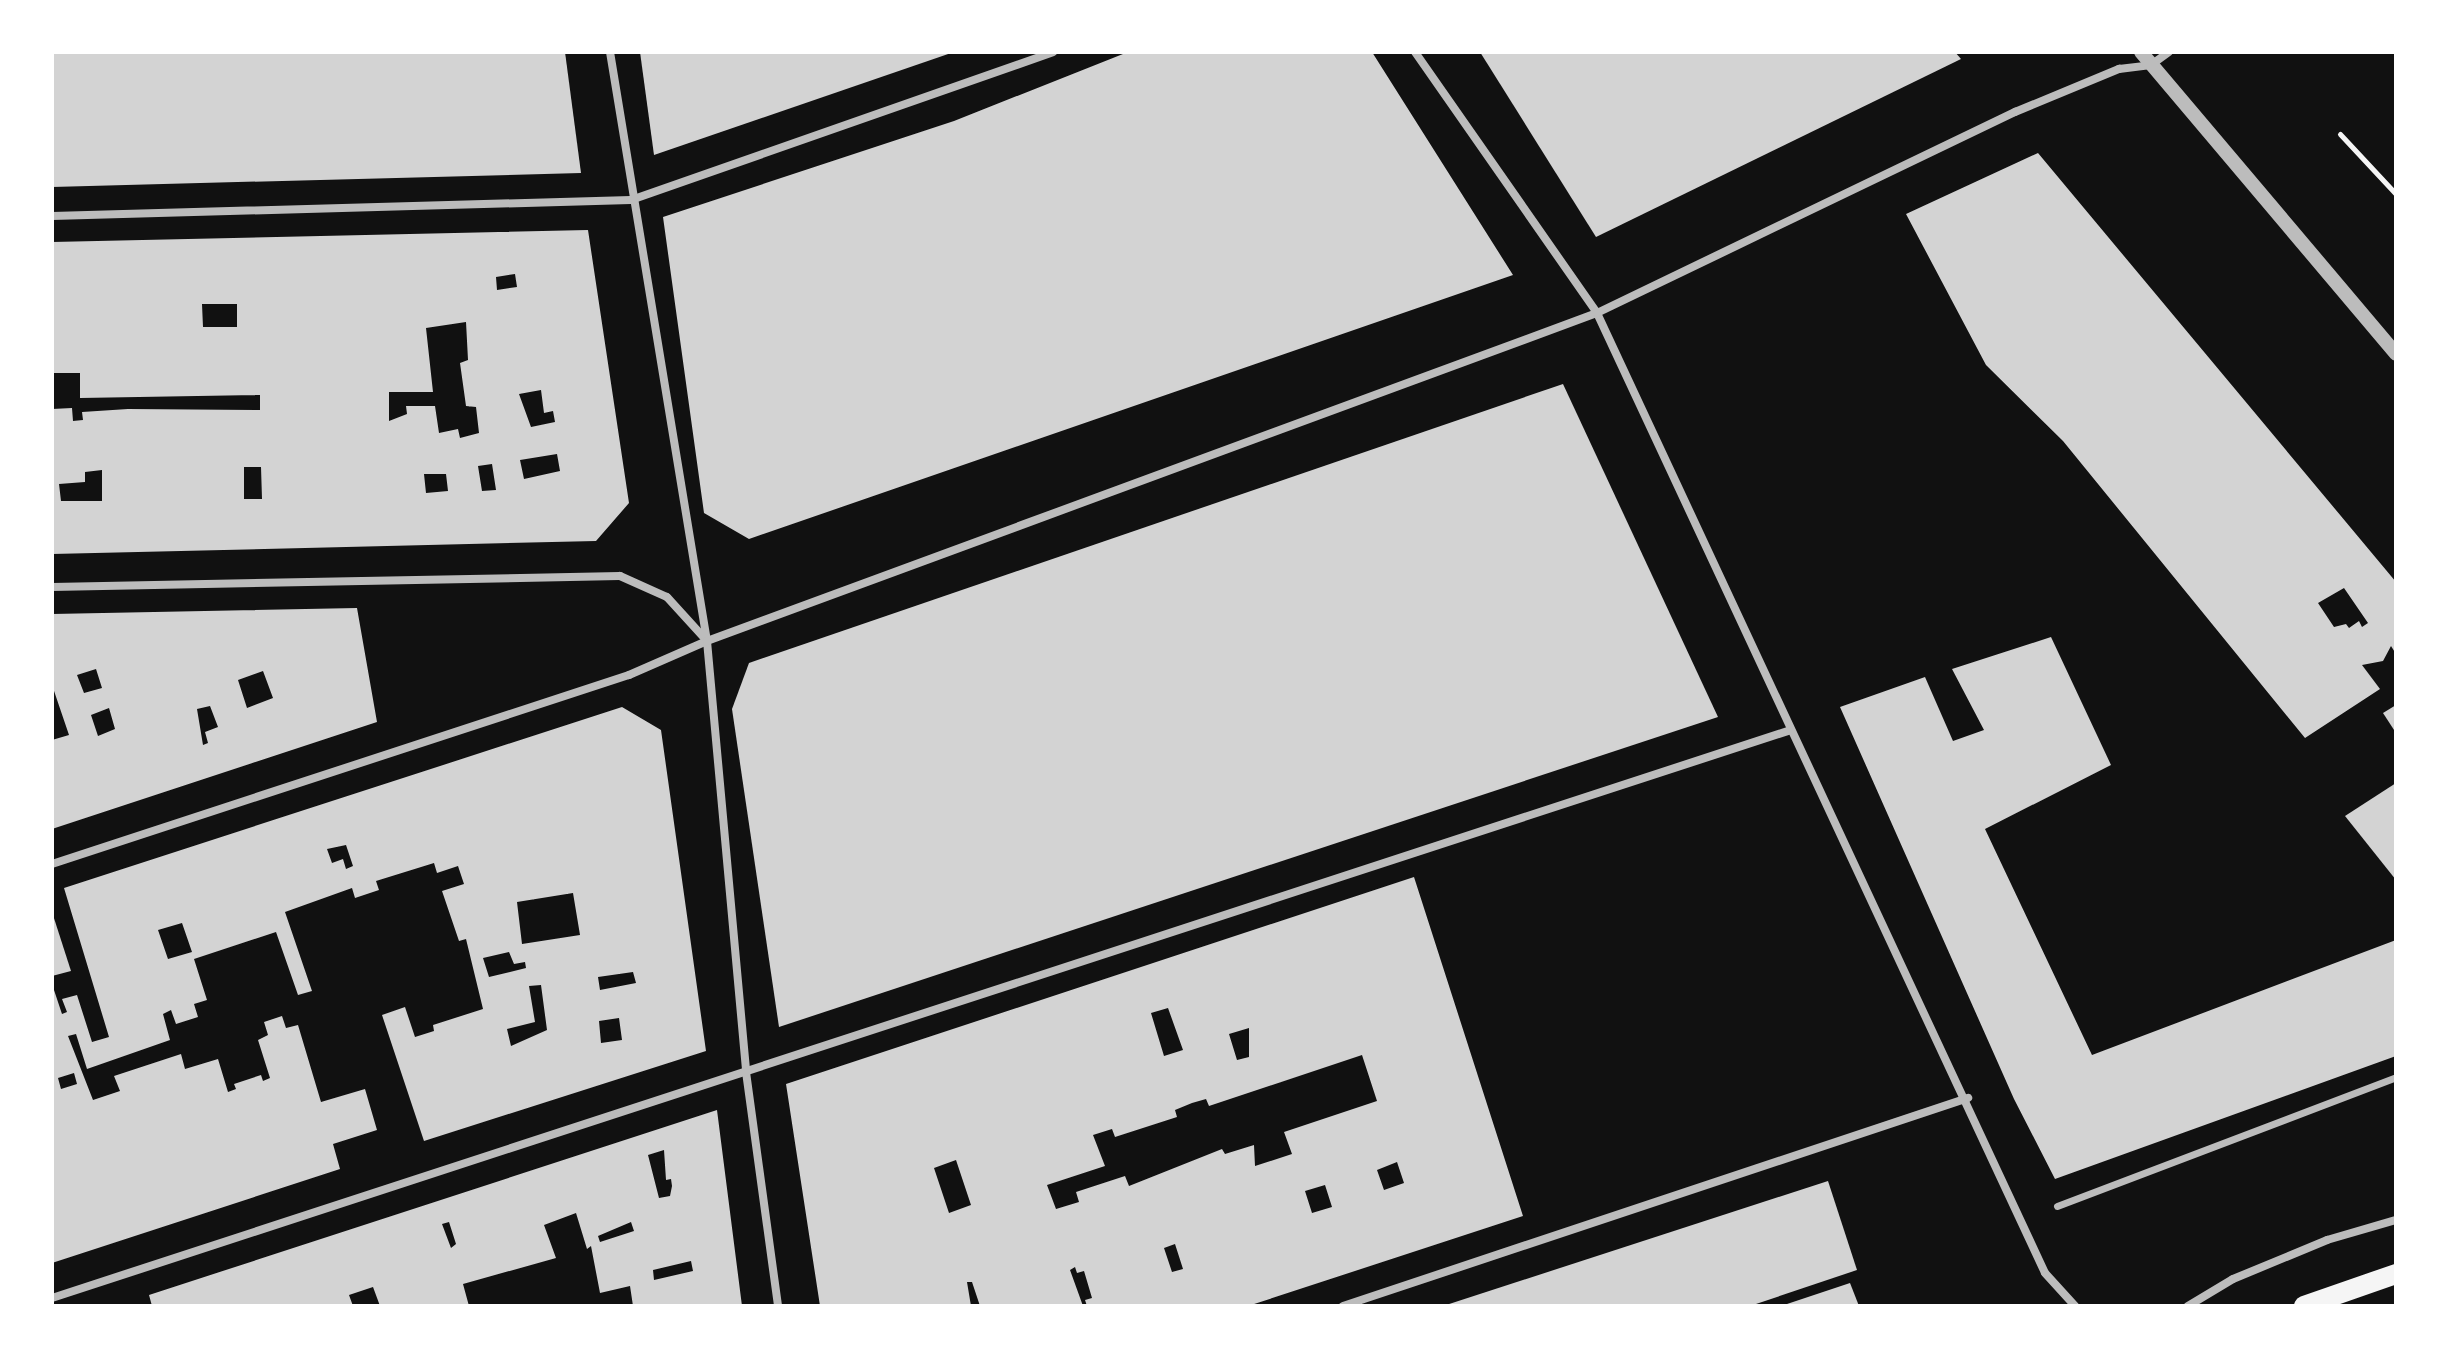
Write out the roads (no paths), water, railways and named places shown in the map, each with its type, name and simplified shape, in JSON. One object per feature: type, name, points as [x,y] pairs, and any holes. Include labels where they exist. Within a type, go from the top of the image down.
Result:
[{"type":"main road","points":[[2304,1306],[2396,1274]]},
{"type":"street","points":[[610,52],[631,200],[707,641],[746,1072],[778,1306]]},
{"type":"street","points":[[52,216],[631,200],[1053,52]]},
{"type":"street","points":[[1415,52],[1597,313],[1791,730],[1968,1098],[2045,1273],[2075,1306]]},
{"type":"street","points":[[2141,52],[2396,354]]},
{"type":"street","points":[[52,864],[629,675],[707,641],[1597,313],[2015,112],[2119,69],[2151,65],[2169,52]]},
{"type":"street","points":[[52,587],[620,576],[667,597],[707,641]]},
{"type":"street","points":[[52,1298],[1791,730]]},
{"type":"street","points":[[2057,1206],[2396,1077]]},
{"type":"street","points":[[1343,1306],[1968,1098]]},
{"type":"street","points":[[2188,1306],[2233,1279],[2327,1240],[2396,1220]]}]
